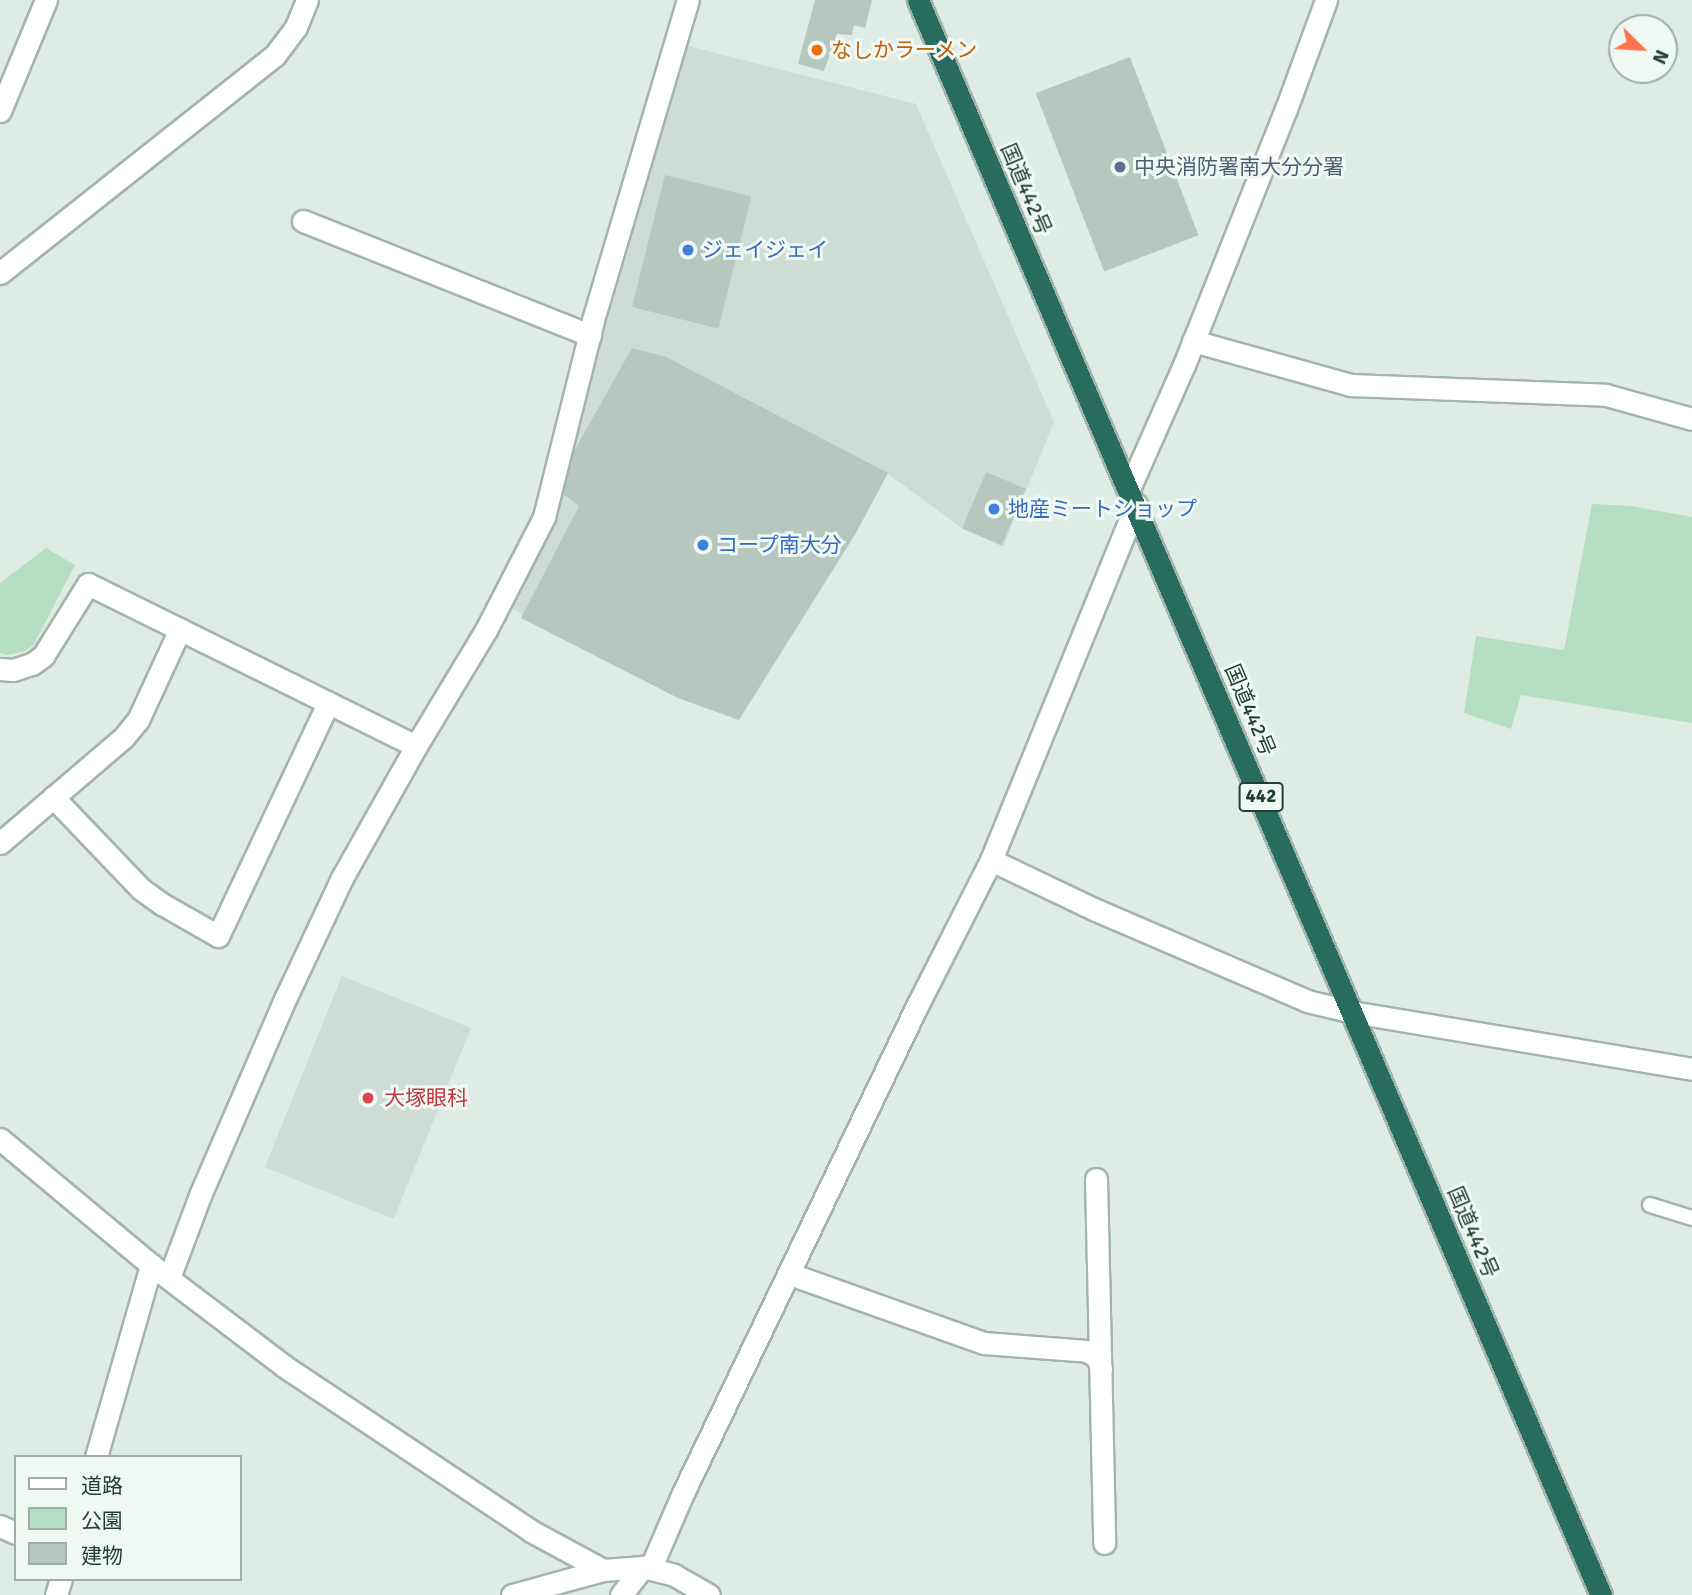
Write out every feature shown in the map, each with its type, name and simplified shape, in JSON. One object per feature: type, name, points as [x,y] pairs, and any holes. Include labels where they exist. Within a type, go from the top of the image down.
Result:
[{"type":"highway","name":"国道442号","points":[[918,0],[1601,1595]]},
{"type":"street","points":[[0,111],[46,0]]},
{"type":"street","points":[[0,272],[275,55],[296,27],[307,0]]},
{"type":"street","points":[[169,1278],[201,1193],[306,953],[342,878],[416,746],[486,630],[544,517],[590,335],[688,0]]},
{"type":"street","points":[[621,1595],[647,1567],[917,1006],[991,860],[1286,109],[1326,0]]},
{"type":"street","points":[[303,221],[590,335]]},
{"type":"street","points":[[1193,341],[1351,385],[1606,395],[1692,419]]},
{"type":"street","points":[[0,669],[13,670],[32,664],[43,656],[88,584],[416,746]]},
{"type":"street","points":[[0,843],[124,737],[138,720],[180,629]]},
{"type":"street","points":[[54,797],[141,889],[218,936],[328,702]]},
{"type":"street","points":[[991,860],[1096,910],[1295,996],[1352,1012],[1692,1069]]},
{"type":"street","points":[[0,1139],[151,1265],[318,1388],[531,1531],[603,1570]]},
{"type":"street","points":[[1096,1179],[1104,1543]]},
{"type":"street","points":[[97,1455],[151,1265]]},
{"type":"street","points":[[790,1274],[984,1343],[1087,1351],[1097,1357],[1101,1368]]},
{"type":"street","points":[[512,1595],[603,1570],[647,1567],[691,1583],[709,1595]]},
{"type":"lane","points":[[1650,1205],[1692,1218]]},
{"type":"shaded area","points":[[688,46],[916,104],[1054,422],[1003,547],[963,529],[888,474],[739,720],[678,698],[502,603],[544,517],[594,365]]},
{"type":"shaded area","name":"大塚眼科","points":[[342,976],[471,1028],[394,1219],[265,1167]]},
{"type":"green space","points":[[1592,504],[1631,506],[1692,517],[1692,723],[1521,695],[1511,729],[1464,713],[1476,636],[1564,650]]},
{"type":"green space","points":[[46,548],[75,565],[34,644],[25,651],[6,655],[0,653],[0,583]]},
{"type":"building","name":"なしかラーメン","points":[[815,0],[872,0],[865,28],[854,25],[852,35],[837,34],[824,71],[798,64]]},
{"type":"building","name":"中央消防署南大分分署","points":[[1130,57],[1198,235],[1104,272],[1036,93]]},
{"type":"building","name":"ジェイジェイ","points":[[665,175],[751,197],[718,328],[632,307]]},
{"type":"building","name":"コープ南大分","points":[[632,348],[666,357],[888,473],[856,533],[739,720],[678,698],[521,618],[579,506],[554,487]]},
{"type":"building","name":"地産ミートショップ","points":[[986,472],[1026,489],[1002,545],[962,528]]},
{"type":"place","name":"なしかラーメン","points":[[817,50]]},
{"type":"place","name":"中央消防署南大分分署","points":[[1120,167]]},
{"type":"place","name":"ジェイジェイ","points":[[688,250]]},
{"type":"place","name":"地産ミートショップ","points":[[994,509]]},
{"type":"place","name":"コープ南大分","points":[[703,545]]},
{"type":"place","name":"大塚眼科","points":[[368,1098]]}]
